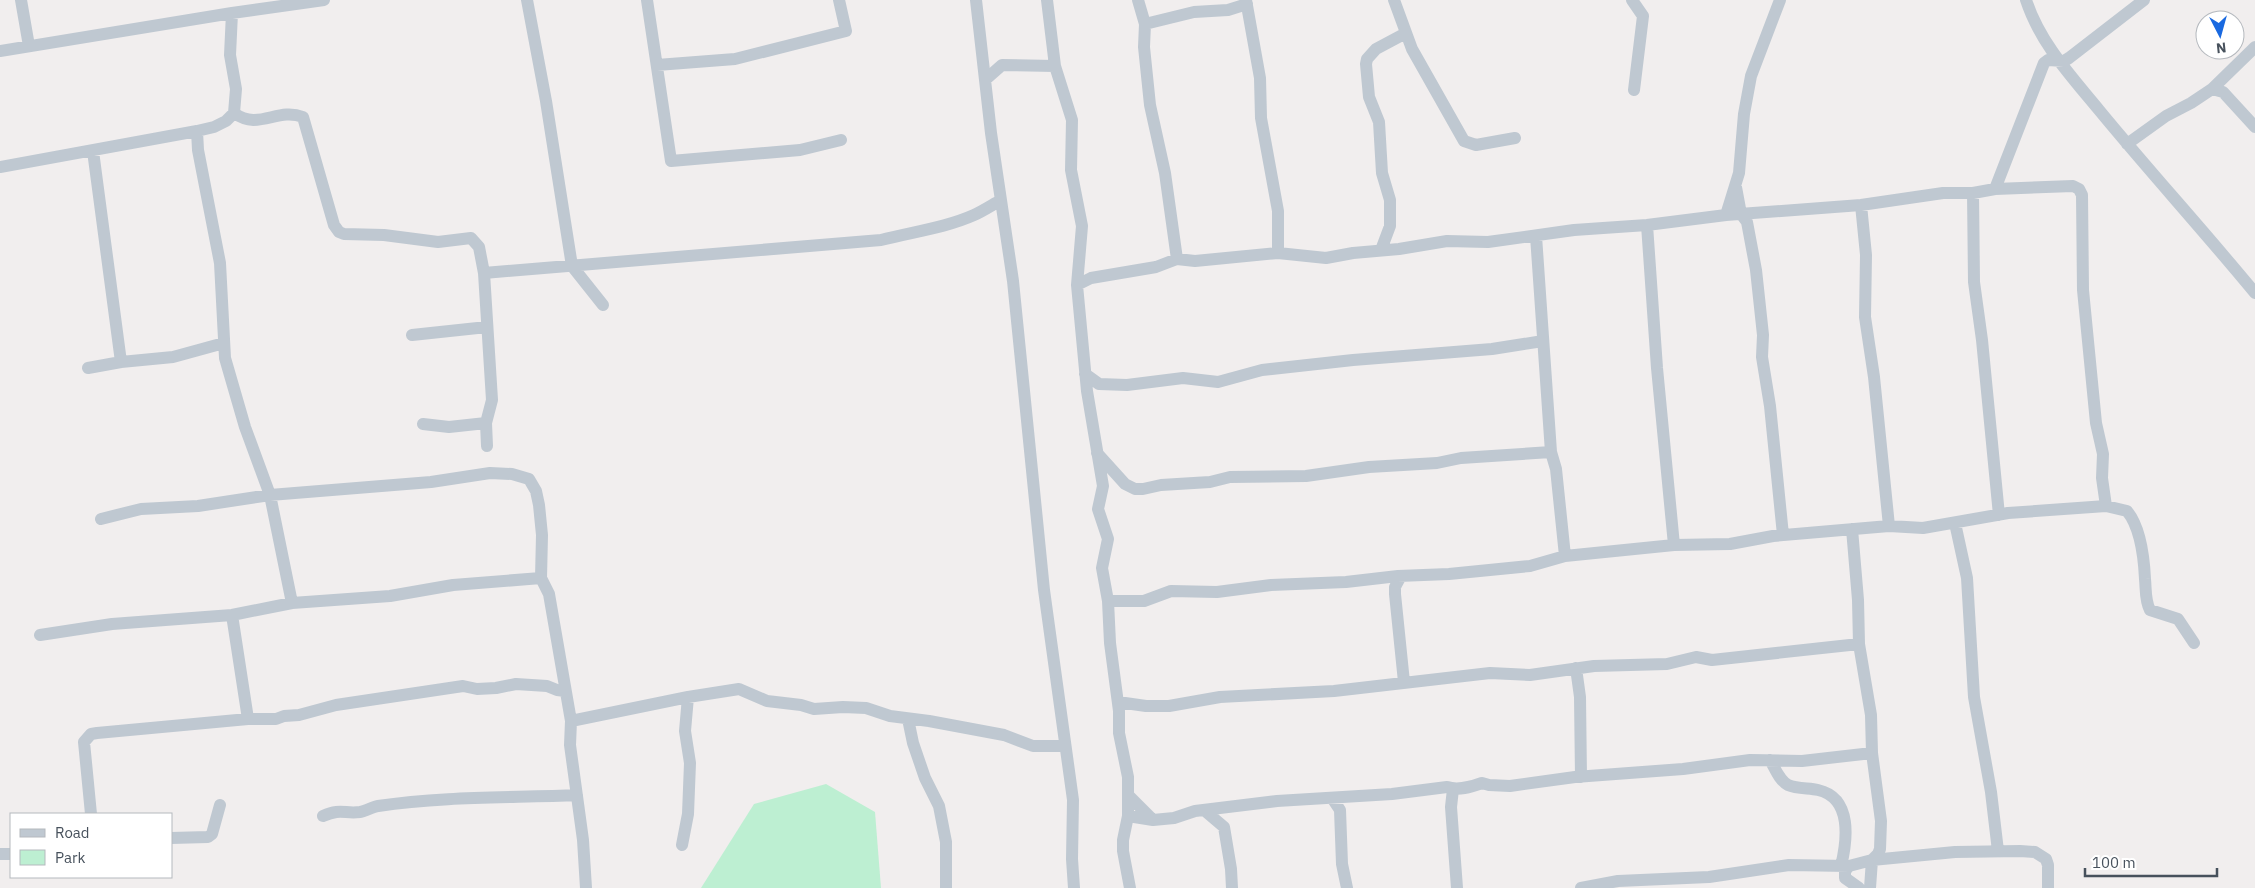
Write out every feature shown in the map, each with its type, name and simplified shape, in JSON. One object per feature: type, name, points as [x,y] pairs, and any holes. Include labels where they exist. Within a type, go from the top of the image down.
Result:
[{"type":"street","points":[[20,0],[28,46]]},
{"type":"street","points":[[0,51],[324,0]]},
{"type":"street","points":[[528,0],[572,266],[603,305]]},
{"type":"street","points":[[647,0],[670,161],[800,150],[841,140]]},
{"type":"street","points":[[657,65],[735,60],[846,31],[839,0]]},
{"type":"street","points":[[976,0],[985,80],[1013,280],[1043,581],[1073,800],[1072,859],[1074,888]]},
{"type":"street","points":[[1047,0],[1055,66],[1072,120],[1071,170],[1082,226],[1077,278],[1087,392],[1103,486],[1098,509],[1108,539],[1102,568],[1108,601],[1112,667],[1118,702],[1120,733],[1128,777],[1128,816],[1123,851],[1130,888]]},
{"type":"street","points":[[1138,0],[1144,24],[1144,47],[1150,105],[1165,174],[1177,259]]},
{"type":"street","points":[[1394,0],[1412,49],[1464,141],[1476,145],[1515,138]]},
{"type":"street","points":[[1632,0],[1643,16],[1634,90]]},
{"type":"street","points":[[1726,215],[1739,173],[1744,114],[1750,76],[1780,0]]},
{"type":"street","points":[[2026,0],[2038,32],[2058,60],[2127,144],[2255,293]]},
{"type":"street","points":[[1995,190],[2044,63],[2048,60],[2069,58],[2144,0]]},
{"type":"street","points":[[1144,24],[1188,14],[1228,10],[1246,2],[1260,78],[1261,118],[1278,210],[1278,253]]},
{"type":"street","points":[[0,167],[197,131],[220,124],[234,113],[236,89],[230,55],[232,13]]},
{"type":"street","points":[[1381,250],[1388,234],[1390,200],[1382,173],[1378,122],[1368,97],[1366,64],[1367,59],[1376,49],[1406,33]]},
{"type":"street","points":[[2127,144],[2166,116],[2219,87],[2241,59],[2255,47]]},
{"type":"street","points":[[985,80],[1002,65],[1055,66]]},
{"type":"street","points":[[2219,87],[2255,127]]},
{"type":"street","points":[[234,113],[252,122],[283,114],[295,114],[303,117],[334,225],[339,232],[344,234],[384,235],[438,242],[471,238],[478,247],[484,273],[492,400],[486,423],[487,446]]},
{"type":"street","points":[[197,131],[198,150],[220,263],[224,343],[230,378],[270,495],[292,603]]},
{"type":"street","points":[[93,151],[121,362]]},
{"type":"street","points":[[1077,278],[1091,278],[1144,270],[1177,259],[1195,261],[1278,253],[1326,258],[1447,241],[1488,242],[1574,230],[1647,225],[1726,215],[1861,206],[1943,193],[1972,193],[2065,185],[2079,189],[2082,195],[2083,290],[2096,423],[2103,454],[2102,478],[2106,506]]},
{"type":"street","points":[[1736,187],[1741,214],[1747,222],[1756,270],[1763,335],[1762,357],[1771,413],[1783,535]]},
{"type":"street","points":[[1972,193],[1972,260],[1982,340],[1999,515]]},
{"type":"street","points":[[484,273],[881,240],[936,228],[974,215],[1001,200]]},
{"type":"street","points":[[1861,206],[1866,255],[1865,317],[1874,376],[1889,526]]},
{"type":"street","points":[[1647,225],[1660,404],[1674,545]]},
{"type":"street","points":[[1388,234],[1398,249]]},
{"type":"street","points":[[1536,236],[1551,452],[1556,469],[1565,556]]},
{"type":"street","points":[[412,335],[487,327]]},
{"type":"street","points":[[1085,374],[1099,384],[1127,386],[1183,378],[1218,382],[1250,371],[1353,360],[1492,349],[1543,341]]},
{"type":"street","points":[[88,368],[121,362],[173,357],[224,343]]},
{"type":"street","points":[[1087,392],[1099,384]]},
{"type":"street","points":[[423,424],[448,428],[486,423]]},
{"type":"street","points":[[1097,453],[1125,484],[1135,489],[1143,489],[1161,485],[1210,482],[1239,476],[1306,476],[1369,467],[1437,463],[1454,458],[1551,452]]},
{"type":"street","points":[[100,519],[141,510],[198,506],[270,495],[432,482],[490,473],[529,479],[538,498],[542,535],[541,578],[549,594],[571,720],[570,745],[583,840],[586,888]]},
{"type":"street","points":[[1108,601],[1144,601],[1170,591],[1217,592],[1270,585],[1346,582],[1401,576],[1450,574],[1530,566],[1565,556],[1674,545],[1730,544],[1783,535],[1889,526],[1923,528],[1999,515],[2106,506],[2127,511],[2132,517],[2145,572],[2147,605],[2150,610],[2178,619],[2194,642]]},
{"type":"street","points":[[1955,523],[1967,578],[1974,697],[1991,792],[1998,851]]},
{"type":"street","points":[[1852,529],[1858,600],[1859,644],[1871,715],[1872,753],[1881,821],[1880,849],[1872,860],[1870,888]]},
{"type":"street","points":[[1401,576],[1395,587],[1395,594],[1404,682]]},
{"type":"street","points":[[40,635],[112,624],[232,615],[292,603],[390,596],[454,585],[541,578]]},
{"type":"street","points":[[232,615],[248,719]]},
{"type":"street","points":[[1118,702],[1146,706],[1169,706],[1220,697],[1334,691],[1490,673],[1530,674],[1576,668],[1667,664],[1696,658],[1712,660],[1859,644]]},
{"type":"street","points":[[1576,668],[1580,697],[1581,777]]},
{"type":"street","points":[[91,813],[84,742],[91,734],[248,719],[262,720],[299,715],[336,705],[463,686],[477,689],[516,684],[546,686],[565,691]]},
{"type":"street","points":[[571,720],[688,697],[740,689],[767,701],[814,709],[860,707],[908,719],[1004,735],[1033,746],[1065,746]]},
{"type":"street","points":[[682,845],[688,814],[690,763],[686,731],[688,697]]},
{"type":"street","points":[[908,719],[913,743],[925,778],[939,806],[946,842],[946,888]]},
{"type":"street","points":[[1128,816],[1153,820],[1174,818],[1204,810],[1277,801],[1349,798],[1447,787],[1453,789],[1469,788],[1482,783],[1489,786],[1510,786],[1581,777],[1770,760],[1802,761],[1872,753]]},
{"type":"street","points":[[1770,760],[1780,778],[1788,784],[1819,790],[1829,794],[1836,800],[1842,810],[1845,826],[1845,878],[1859,888]]},
{"type":"street","points":[[1453,789],[1451,808],[1457,888]]},
{"type":"street","points":[[323,816],[345,810],[359,812],[376,806],[446,800],[576,795]]},
{"type":"street","points":[[1128,795],[1153,820]]},
{"type":"street","points":[[1332,798],[1340,810],[1342,864],[1346,888]]},
{"type":"street","points":[[1340,810],[1349,798]]},
{"type":"street","points":[[172,838],[208,837],[212,834],[220,805]]},
{"type":"street","points":[[1224,827],[1232,814],[1242,806]]},
{"type":"street","points":[[1204,810],[1224,827],[1232,888]]},
{"type":"street","points":[[1581,888],[1618,881],[1709,877],[1789,865],[1845,866],[1872,860],[1954,852],[2020,851],[2040,854],[2048,865],[2048,888]]},
{"type":"green space","points":[[826,784],[875,812],[881,888],[701,888],[754,804]]}]
